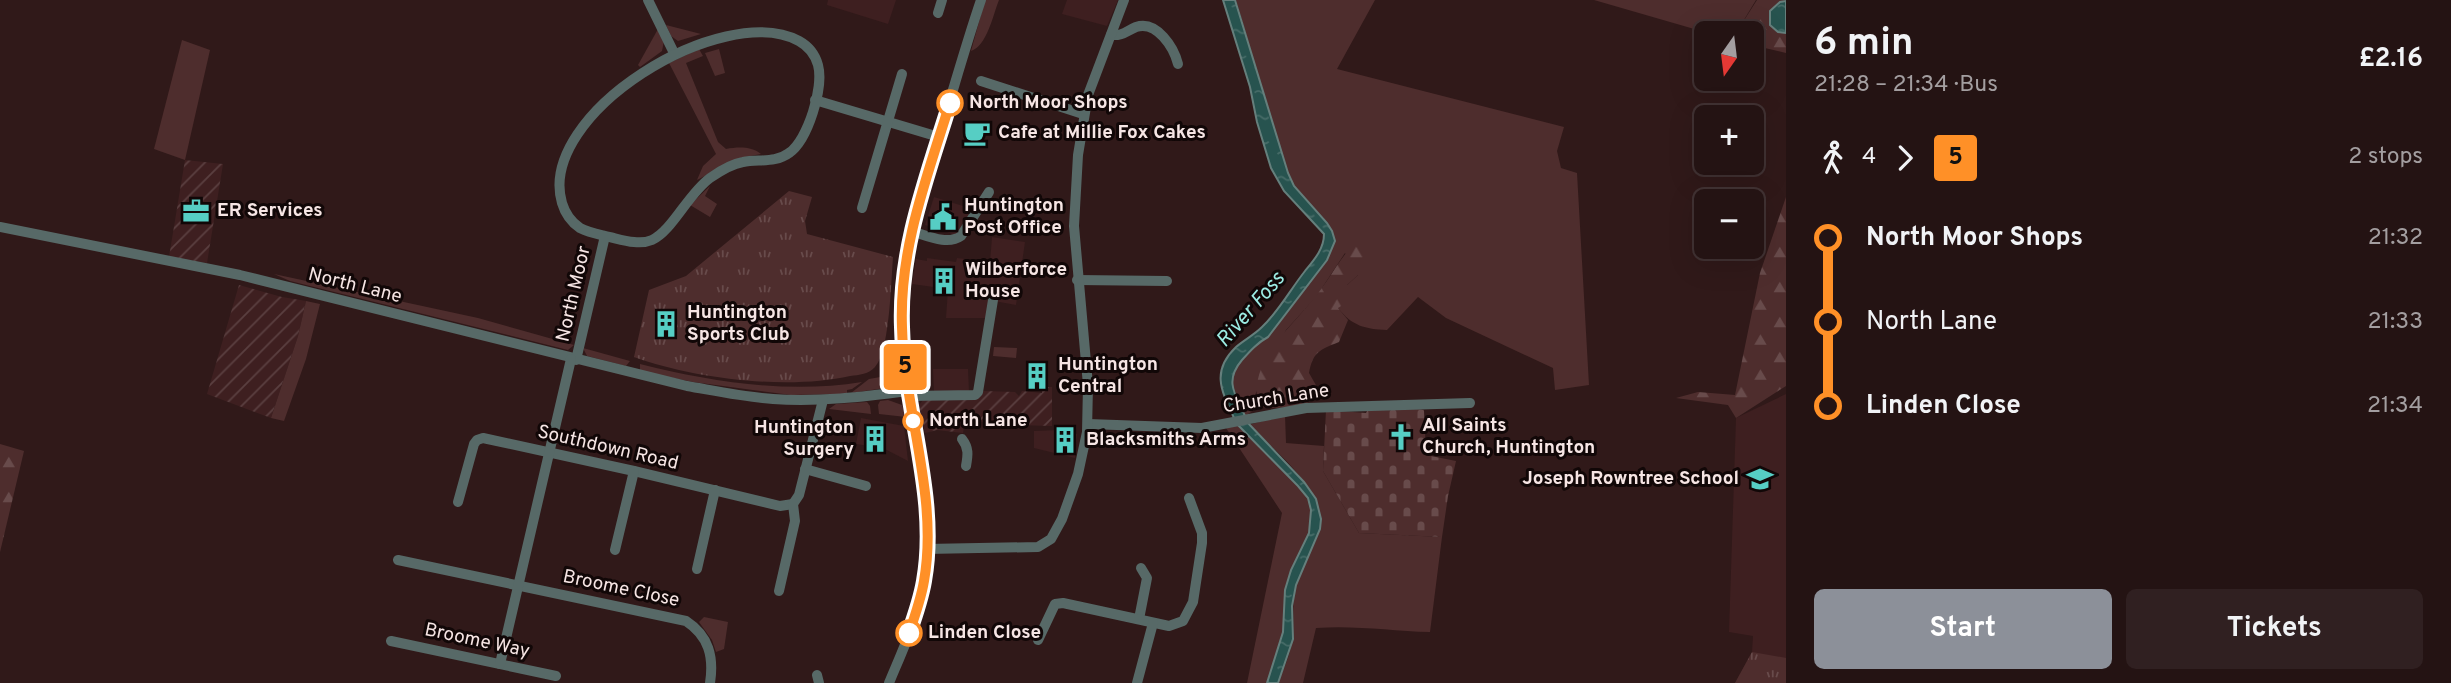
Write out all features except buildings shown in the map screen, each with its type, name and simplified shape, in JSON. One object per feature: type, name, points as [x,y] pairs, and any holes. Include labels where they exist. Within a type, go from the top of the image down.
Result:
[{"type":"street","points":[[648,0],[674,53]]},
{"type":"street","points":[[938,13],[942,0]]},
{"type":"street","points":[[889,683],[921,594],[926,549],[923,487],[908,393],[901,298],[911,231],[981,0]]},
{"type":"street","points":[[926,549],[1038,547],[1049,542],[1062,519],[1072,491],[1088,424],[1088,385],[1074,226],[1078,155],[1083,114],[1124,0]]},
{"type":"street","points":[[1111,35],[1121,36],[1135,27],[1142,26],[1154,30],[1167,39],[1175,51],[1178,64]]},
{"type":"street","name":"North Moor","points":[[761,31],[773,31],[807,46],[814,55],[819,72],[815,100],[802,141],[788,155],[739,162],[719,173],[695,191],[671,224],[655,239],[637,242],[578,227],[566,213],[559,184],[564,158],[579,133],[600,107],[644,71],[674,53],[699,42],[732,34],[761,31]]},
{"type":"street","points":[[862,208],[902,74]]},
{"type":"street","points":[[981,81],[1083,114]]},
{"type":"street","points":[[815,100],[939,137]]},
{"type":"street","points":[[911,231],[947,241],[956,240],[989,192]]},
{"type":"street","name":"North Lane","points":[[0,227],[240,275],[573,360],[687,386],[781,400],[823,400],[908,393],[975,395],[978,392],[993,300]]},
{"type":"street","name":"North Moor","points":[[519,585],[605,236]]},
{"type":"street","points":[[1077,280],[1167,281]]},
{"type":"street","points":[[779,591],[795,521],[793,505],[799,495],[823,400]]},
{"type":"street","name":"Church Lane","points":[[1088,424],[1195,428],[1306,408],[1470,403]]},
{"type":"street","name":"Southdown Road","points":[[458,502],[474,444],[483,438],[780,506],[793,505]]},
{"type":"street","points":[[962,439],[967,445],[966,466]]},
{"type":"street","points":[[806,469],[866,486]]},
{"type":"street","points":[[615,550],[634,471]]},
{"type":"street","points":[[696,569],[715,490]]},
{"type":"street","points":[[1038,640],[1055,604],[1063,603],[1153,623],[1177,625],[1188,614],[1193,602],[1202,543],[1202,533],[1189,498]]},
{"type":"street","name":"Broome Close","points":[[398,560],[686,621],[695,627],[709,647],[712,661],[710,683]]},
{"type":"street","points":[[1139,619],[1147,579],[1141,568]]},
{"type":"street","points":[[500,664],[519,585]]},
{"type":"street","points":[[1137,683],[1153,623]]},
{"type":"street","name":"Broome Way","points":[[391,641],[556,677]]},
{"type":"shaded area","points":[[828,0],[896,0],[888,24],[827,5]]},
{"type":"shaded area","points":[[1067,0],[1118,0],[1107,26],[1062,14]]},
{"type":"shaded area","points":[[185,160],[223,164],[207,263],[169,257]]},
{"type":"shaded area","points":[[934,197],[973,209],[956,235],[925,225]]},
{"type":"shaded area","points":[[992,237],[1025,242],[1016,305],[989,300],[987,318],[946,318],[948,289],[912,284],[916,259],[956,262],[957,258],[990,262]]},
{"type":"shaded area","points":[[239,285],[306,301],[298,336],[271,418],[207,394]]},
{"type":"shaded area","points":[[933,369],[968,369],[969,392],[934,393]]},
{"type":"shaded area","points":[[1042,387],[1052,387],[1052,426],[965,420],[963,433],[937,430],[925,433],[919,405],[924,399],[983,391],[1015,392],[1019,396],[1022,391],[1042,393]]},
{"type":"shaded area","name":"Joseph Rowntree School","points":[[1786,394],[1786,683],[1735,683],[1752,652],[1753,636],[1729,632],[1736,418]]},
{"type":"shaded area","points":[[861,418],[904,426],[908,461],[883,448],[856,444]]},
{"type":"shaded area","points":[[1060,430],[1077,434],[1075,458],[1034,448],[1034,431]]},
{"type":"green space","points":[[985,0],[999,0],[985,37],[977,48],[971,51]]},
{"type":"green space","points":[[1236,0],[1375,0],[1337,69],[1564,127],[1557,151],[1561,168],[1577,173],[1589,385],[1555,390],[1553,368],[1446,318],[1418,297],[1387,330],[1354,323],[1338,308],[1347,285],[1358,275],[1345,253],[1316,297],[1286,330],[1255,395],[1259,407],[1245,416],[1232,383],[1232,373],[1256,344],[1268,337],[1293,302],[1332,231],[1294,186],[1287,173]]},
{"type":"green space","points":[[1594,0],[1756,0],[1743,21],[1694,21],[1694,29]]},
{"type":"green space","points":[[1757,0],[1786,0],[1780,2],[1778,32],[1786,33],[1786,53],[1764,48],[1764,21],[1744,21]]},
{"type":"green space","points":[[666,25],[701,34],[678,41],[671,36]]},
{"type":"green space","points":[[658,29],[664,41],[662,51],[640,67],[638,65]]},
{"type":"green space","points":[[182,40],[210,50],[185,160],[154,149]]},
{"type":"green space","points":[[699,49],[703,56],[686,63],[718,142],[726,149],[749,148],[761,154],[740,158],[697,180],[703,166],[716,154],[669,63]]},
{"type":"green space","points":[[719,49],[725,73],[715,76],[705,53]]},
{"type":"green space","points":[[710,186],[705,196],[717,204],[710,217],[690,205]]},
{"type":"green space","points":[[789,191],[812,197],[805,221],[807,234],[893,257],[887,331],[880,359],[875,367],[864,374],[825,380],[770,382],[685,371],[634,357],[649,290],[686,276]]},
{"type":"green space","points":[[1786,197],[1786,386],[1736,418],[1728,405],[1676,398],[1698,392],[1735,395],[1760,273]]},
{"type":"green space","points":[[1353,245],[1366,250],[1367,271],[1347,285],[1349,301],[1338,308],[1348,320],[1339,342],[1322,350],[1313,360],[1309,373],[1321,394],[1300,405],[1283,408],[1259,407],[1259,376],[1273,347],[1315,297]]},
{"type":"green space","points":[[274,274],[478,318],[574,345],[568,350],[290,281]]},
{"type":"green space","points":[[306,301],[320,304],[306,359],[284,421],[271,418],[298,336]]},
{"type":"green space","points":[[994,347],[1017,348],[1016,358],[993,356]]},
{"type":"green space","points":[[583,348],[630,361],[626,366],[587,356]]},
{"type":"green space","points":[[640,364],[750,384],[806,387],[862,382],[847,390],[847,394],[791,395],[693,382],[643,372],[640,370]]},
{"type":"green space","points":[[886,376],[885,388],[851,393],[869,379]]},
{"type":"green space","points":[[888,400],[902,405],[906,417],[879,414],[880,401]]},
{"type":"green space","points":[[867,402],[871,414],[829,409],[836,404]]},
{"type":"green space","points":[[1403,406],[1424,410],[1426,455],[1456,461],[1442,537],[1359,533],[1323,471],[1326,410],[1366,413],[1369,407]]},
{"type":"green space","points":[[1285,415],[1286,443],[1324,446],[1323,471],[1359,533],[1442,537],[1430,632],[1316,628],[1303,683],[1278,683],[1292,643],[1295,588],[1318,536],[1320,514],[1307,485],[1296,471],[1248,425]]},
{"type":"green space","points":[[1237,424],[1298,486],[1308,498],[1311,510],[1309,533],[1285,589],[1283,632],[1267,683],[1247,683],[1282,513],[1226,428]]},
{"type":"green space","points":[[0,444],[24,451],[0,552]]},
{"type":"green space","points":[[704,617],[728,622],[724,649],[716,652],[712,640],[699,622]]},
{"type":"green space","points":[[1752,652],[1786,658],[1786,683],[1735,683]]},
{"type":"water","points":[[1223,0],[1235,0],[1294,186],[1327,223],[1335,241],[1327,260],[1268,337],[1242,360],[1233,375],[1233,388],[1245,416],[1235,420],[1221,382],[1223,365],[1236,347],[1259,330],[1279,307],[1318,254],[1324,234],[1284,191],[1271,168]]},
{"type":"water","points":[[1786,1],[1786,33],[1778,32],[1770,25],[1770,11],[1780,2]]},
{"type":"water","points":[[1247,422],[1304,482],[1316,499],[1321,519],[1320,529],[1296,585],[1292,606],[1293,639],[1278,683],[1267,683],[1283,632],[1285,590],[1291,570],[1309,533],[1311,510],[1308,498],[1298,486],[1237,424]]},
{"type":"bus line","name":"5","points":[[909,633],[924,579],[926,514],[903,352],[901,298],[905,261],[915,214],[950,103]]},
{"type":"place","name":"North Moor Shops","points":[[950,103]]},
{"type":"place","name":"Cafe at Millie Fox Cakes","points":[[977,133]]},
{"type":"place","name":"ER Services","points":[[196,211]]},
{"type":"place","name":"Huntington Post Office","points":[[943,217]]},
{"type":"place","name":"Wilberforce House","points":[[944,281]]},
{"type":"place","name":"Huntington Sports Club","points":[[666,324]]},
{"type":"place","name":"Huntington Central","points":[[1037,376]]},
{"type":"place","name":"North Lane","points":[[913,421]]},
{"type":"place","name":"All Saints Church, Huntington","points":[[1401,437]]},
{"type":"place","name":"Huntington Surgery","points":[[875,439]]},
{"type":"place","name":"Blacksmiths Arms","points":[[1065,440]]},
{"type":"place","name":"Joseph Rowntree School","points":[[1760,479]]},
{"type":"place","name":"Linden Close","points":[[909,633]]},
{"type":"water label","name":"River Foss","points":[[1251,310]]}]
